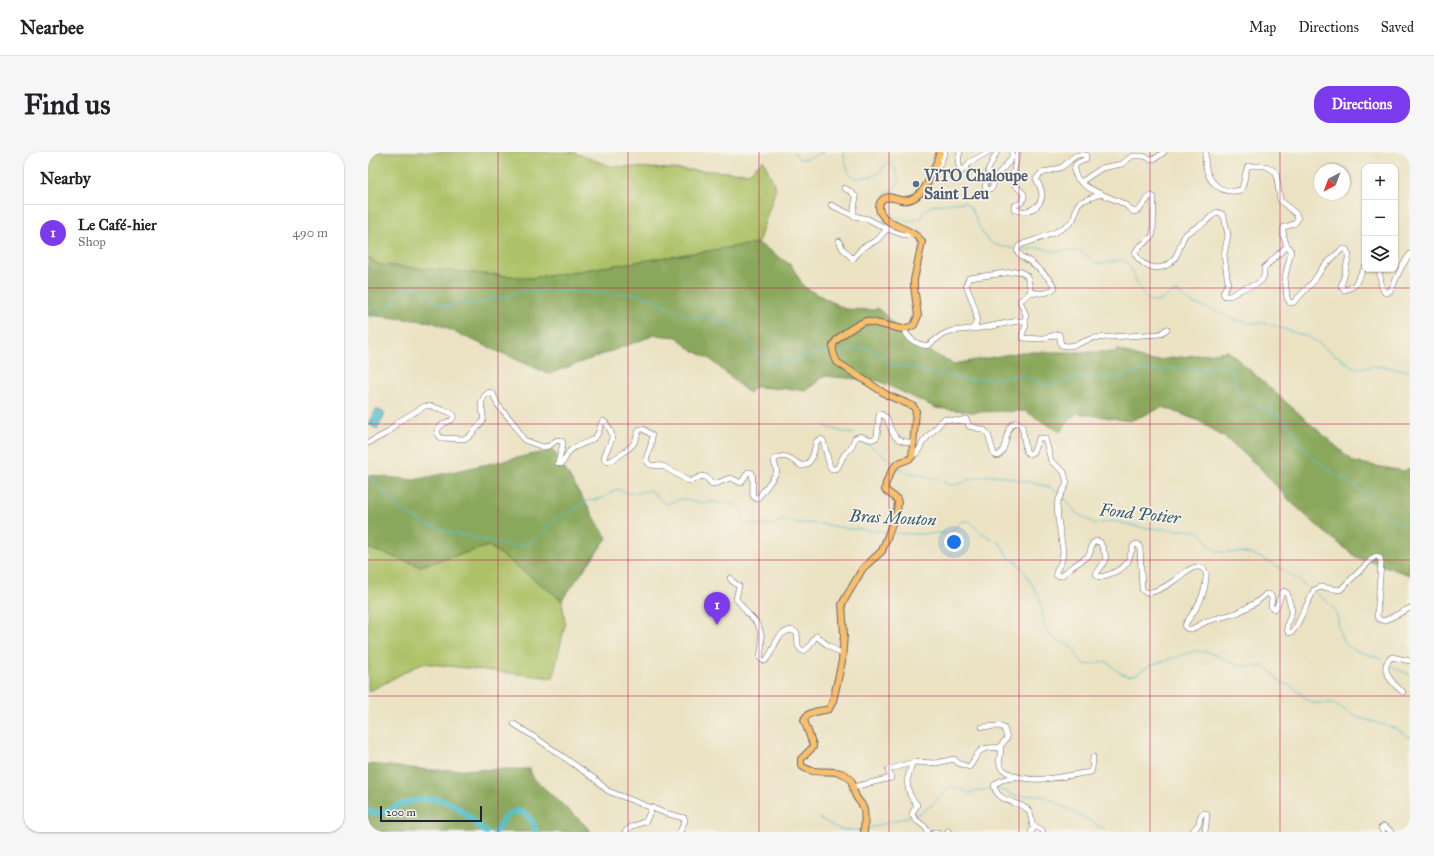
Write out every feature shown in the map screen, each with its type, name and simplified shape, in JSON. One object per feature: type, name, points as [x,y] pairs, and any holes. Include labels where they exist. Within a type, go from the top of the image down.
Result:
[{"type":"main road","points":[[864,829],[863,806],[856,798],[852,783],[848,777],[844,774],[806,769],[801,765],[801,759],[813,747],[805,722],[805,717],[810,713],[827,710],[831,707],[842,654],[844,634],[842,604],[863,568],[882,551],[887,540],[898,503],[896,497],[886,492],[884,487],[897,464],[910,459],[913,454],[916,411],[913,406],[887,395],[837,362],[832,347],[837,339],[866,320],[898,329],[904,329],[914,325],[918,316],[914,286],[915,273],[922,245],[920,240],[913,234],[884,218],[879,210],[880,202],[886,197],[903,201],[911,199],[921,191],[927,184],[934,170],[940,152]]},
{"type":"street","points":[[934,170],[938,168],[945,152]]},
{"type":"street","points":[[960,152],[959,166],[962,171],[970,162],[988,152]]},
{"type":"street","points":[[997,152],[988,170],[988,177],[985,186],[987,190],[992,188],[997,176],[1012,157],[1012,152]]},
{"type":"street","points":[[1018,152],[1012,179],[1015,185],[1024,194],[1025,198],[1022,203],[1014,206],[1014,209],[1016,210],[1028,211],[1038,206],[1042,196],[1041,188],[1036,179],[1037,176],[1063,166],[1072,157],[1082,154],[1086,155],[1086,159],[1076,164],[1075,167],[1076,176],[1085,186],[1126,204],[1134,212],[1139,210],[1149,197],[1154,197],[1153,234],[1150,239],[1137,248],[1136,253],[1142,262],[1154,268],[1164,267],[1170,264],[1178,253],[1183,239],[1190,231],[1205,223],[1217,212],[1222,214],[1228,235],[1224,255],[1228,283],[1223,292],[1225,296],[1233,295],[1244,288],[1257,284],[1262,280],[1264,276],[1264,268],[1287,246]]},
{"type":"street","points":[[1081,182],[1102,168],[1122,164],[1132,156],[1143,156],[1152,159],[1164,152]]},
{"type":"street","points":[[1206,152],[1206,173],[1210,179],[1224,190],[1234,192],[1240,190],[1245,171],[1248,166],[1266,166],[1276,172],[1280,200],[1296,214],[1298,218],[1294,225],[1284,227],[1283,229],[1287,246],[1291,250],[1285,277],[1290,303],[1294,302],[1310,285],[1323,267],[1342,249],[1346,250],[1349,255],[1341,286],[1343,289],[1345,290],[1354,286],[1362,272]]},
{"type":"street","points":[[844,188],[856,196],[854,216]]},
{"type":"street","points":[[1031,292],[1038,294],[1048,292],[1053,290],[1055,287],[1032,263],[1020,255],[1018,249],[1023,244],[1057,231],[1074,218],[1079,202],[1082,200],[1095,198],[1102,194]]},
{"type":"street","points":[[831,205],[854,216],[868,219],[887,229],[904,235],[913,234]]},
{"type":"street","points":[[839,241],[843,249],[853,259],[862,248],[878,240],[887,229]]},
{"type":"street","points":[[1379,272],[1382,288],[1385,293],[1387,293],[1391,290],[1402,266],[1410,254]]},
{"type":"street","points":[[972,329],[976,325],[978,318],[966,284],[969,278],[1020,271],[1027,276],[1031,292]]},
{"type":"street","points":[[1031,292],[1020,301],[1026,315],[1026,326],[1021,335],[1023,338],[1041,339],[1058,334],[1063,346],[1075,345],[1093,338],[1155,335],[1167,329]]},
{"type":"street","points":[[904,329],[909,338],[927,346],[946,332],[1025,321]]},
{"type":"street","points":[[368,443],[387,433],[398,422],[425,406],[431,406],[450,412],[454,415],[452,420],[443,423],[438,428],[438,436],[441,438],[464,439],[469,437],[483,420],[484,417],[480,407],[486,394],[489,392],[493,394],[498,405],[515,425],[524,440],[543,447],[549,446],[557,440],[562,441],[563,444],[558,463],[563,463],[569,451],[574,447],[588,443],[592,440],[600,430],[600,424],[603,421],[607,423],[613,434],[613,438],[604,458],[607,462],[631,446],[640,429],[643,429],[652,435],[652,445],[646,460],[650,465],[663,466],[688,481],[692,481],[702,476],[706,477],[712,484],[716,484],[731,478],[741,483],[748,472],[752,473],[753,496],[756,499],[759,498],[776,474],[777,471],[774,462],[776,459],[783,456],[788,457],[802,466],[806,466],[813,457],[816,442],[820,439],[826,444],[830,467],[835,469],[838,467],[844,455],[851,448],[854,438],[860,436],[871,440],[877,437],[879,415],[881,414],[887,418],[896,439],[899,441],[914,443]]},
{"type":"street","points":[[913,454],[917,453],[923,442],[944,420],[958,421],[966,419],[969,426],[982,428],[986,431],[994,454],[998,456],[1001,453],[1011,426],[1014,422],[1017,422],[1022,426],[1026,451],[1029,454],[1033,452],[1039,438],[1045,438],[1051,460],[1064,472],[1067,483],[1060,496],[1057,506],[1063,552],[1062,560],[1056,575],[1060,576],[1072,566],[1087,557],[1090,553],[1092,544],[1096,541],[1100,542],[1106,554],[1105,563],[1096,574],[1097,576],[1101,577],[1124,566],[1128,561],[1134,545],[1138,544],[1140,548],[1142,589],[1146,593],[1167,585],[1193,568],[1201,567],[1206,574],[1204,593],[1201,601],[1186,623],[1185,627],[1188,629],[1192,629],[1207,621],[1237,613],[1257,602],[1266,594],[1271,595],[1271,606],[1275,609],[1278,606],[1281,594],[1284,590],[1287,593],[1291,607],[1291,614],[1287,625],[1287,630],[1290,633],[1296,628],[1314,590],[1321,587],[1340,590],[1374,557],[1377,556],[1380,558],[1381,563],[1379,619],[1384,621],[1410,608]]},
{"type":"street","points":[[730,578],[739,586],[736,599],[742,604],[759,629],[763,647],[760,658],[762,660],[765,661],[768,658],[780,636],[786,631],[792,630],[797,633],[798,646],[801,650],[804,651],[807,649],[816,636],[842,654]]},
{"type":"street","points":[[1403,692],[1389,677],[1386,670],[1386,665],[1387,661],[1392,657],[1410,661]]},
{"type":"street","points":[[514,724],[595,779],[608,791],[672,815],[682,816],[685,820],[680,832]]},
{"type":"street","points":[[982,727],[999,726],[1004,728],[1007,738],[999,748]]},
{"type":"street","points":[[853,787],[892,778],[888,770],[912,762],[936,763],[954,759],[958,763],[969,767],[980,750],[984,748],[999,748]]},
{"type":"street","points":[[999,748],[1001,749],[1001,769],[1004,772],[1024,778],[1053,778],[1091,772],[1093,757]]},
{"type":"street","points":[[912,762],[908,781],[909,792],[917,805],[913,812],[913,816],[927,828],[928,832]]},
{"type":"street","points":[[1015,776],[995,784],[995,790],[999,795],[1030,812],[1032,829],[1035,826],[1043,832]]},
{"type":"street","points":[[625,832],[631,827],[646,821],[652,808]]},
{"type":"street","points":[[1192,832],[1199,824],[1200,817],[1203,813],[1206,813],[1205,832]]},
{"type":"street","points":[[1383,832],[1381,828],[1384,826],[1392,832]]},
{"type":"green space","points":[[368,152],[573,152],[610,166],[749,173],[763,160],[776,188],[758,243],[532,278],[380,265],[368,257]]},
{"type":"green space","points":[[758,243],[791,265],[804,287],[845,309],[874,310],[878,308],[913,343],[954,364],[1022,352],[1117,352],[1116,349],[1150,361],[1228,351],[1354,462],[1404,471],[1410,468],[1410,575],[1356,557],[1322,530],[1290,501],[1261,469],[1231,442],[1199,421],[1163,407],[1130,421],[1076,413],[1060,432],[1025,411],[972,412],[936,408],[879,381],[824,376],[807,390],[754,387],[749,393],[710,359],[690,349],[677,337],[655,335],[549,374],[432,322],[368,315],[368,257],[380,265],[532,278]]},
{"type":"green space","points":[[553,450],[607,538],[562,600],[489,546],[420,566],[368,548],[368,475],[414,480]]},
{"type":"green space","points":[[489,546],[562,600],[565,624],[553,678],[422,663],[368,692],[368,548],[420,566]]},
{"type":"green space","points":[[368,764],[430,770],[529,769],[534,779],[591,832],[368,832]]},
{"type":"water","points":[[376,409],[385,413],[377,429],[368,424]]},
{"type":"waterway","points":[[794,152],[799,159],[809,158],[824,152]]},
{"type":"waterway","points":[[843,152],[849,172],[855,177],[860,178],[874,175],[879,173],[886,164],[890,163],[896,171],[899,181],[892,190],[885,193]]},
{"type":"waterway","points":[[886,203],[891,213],[895,216],[904,220],[914,220],[920,219],[925,210],[933,205],[964,202],[971,209],[982,232],[989,241],[1000,246],[1016,249]]},
{"type":"waterway","points":[[1019,250],[1041,248],[1055,252],[1068,250],[1079,251],[1098,264],[1121,260],[1131,268],[1143,294],[1154,302],[1160,301],[1177,292],[1192,303],[1221,313],[1230,318],[1248,323],[1272,325],[1311,338],[1350,365],[1357,368],[1379,366],[1410,371]]},
{"type":"waterway","points":[[368,318],[386,311],[402,289],[408,287],[418,287],[438,304],[449,306],[458,303],[480,303],[494,298],[506,298],[516,292],[521,291],[636,294],[656,300],[688,317],[706,317],[736,327],[745,335],[754,350],[766,360],[776,363],[789,362],[814,353],[830,351]]},
{"type":"waterway","points":[[835,351],[869,348],[875,351],[890,365],[917,369],[927,373],[951,376],[965,380],[1022,376],[1044,384],[1055,384],[1091,376],[1113,379],[1140,371],[1165,370],[1182,367],[1198,370],[1217,366],[1228,369],[1232,372],[1237,389],[1245,399],[1259,408],[1275,412],[1288,425],[1303,447],[1315,460],[1367,494],[1396,522],[1410,522]]},
{"type":"waterway","name":"Fond Potier","points":[[825,426],[854,434]]},
{"type":"waterway","name":"Fond Potier","points":[[858,439],[894,463]]},
{"type":"waterway","name":"Fond Potier","points":[[898,467],[906,472],[937,479],[950,485],[960,484],[982,476],[997,475],[1049,487],[1060,493]]},
{"type":"waterway","name":"Bras Mouton","points":[[368,475],[399,510],[428,525],[448,532],[513,546],[527,545],[544,532],[554,520],[570,512],[586,501],[603,498],[616,489],[632,494],[650,490],[662,502],[667,504],[681,499],[700,503],[713,502],[733,504],[742,509],[744,522],[751,525],[770,525],[784,520],[798,523],[823,524],[849,529],[886,532]]},
{"type":"waterway","name":"Fond Potier","points":[[1064,497],[1076,513],[1096,524],[1113,521],[1145,528],[1196,531],[1200,533],[1215,550],[1222,552],[1245,553],[1262,558],[1310,589]]},
{"type":"waterway","name":"Bras Mouton","points":[[891,533],[947,533],[963,521],[969,521],[980,532],[1000,543],[1008,557],[1017,562],[1040,598],[1044,626],[1049,635],[1073,648],[1081,662],[1084,664],[1090,665],[1100,662],[1107,662],[1119,672],[1127,676],[1135,675],[1149,666],[1194,651],[1208,652],[1246,667],[1265,666],[1278,680],[1294,688],[1309,701],[1317,703],[1333,703],[1354,716],[1397,729],[1410,738]]},
{"type":"waterway","name":"Fond Potier","points":[[1316,593],[1335,610],[1340,634],[1347,645],[1359,652],[1381,659]]},
{"type":"waterway","name":"Fond Potier","points":[[1391,666],[1410,675]]},
{"type":"waterway","points":[[914,815],[921,813],[932,805],[946,790],[952,787],[960,788],[969,793],[993,788]]},
{"type":"waterway","points":[[998,789],[1014,796],[1044,796],[1105,829],[1107,832]]},
{"type":"waterway","points":[[368,811],[383,813],[412,801],[437,799],[445,801],[459,809],[486,832]]},
{"type":"waterway","points":[[495,832],[503,820],[509,814],[514,812],[523,813],[527,816],[533,823],[536,832]]},
{"type":"waterway","points":[[866,829],[911,816]]},
{"type":"waterway","points":[[819,818],[830,825],[843,830],[861,830]]},
{"type":"place","name":"ViTO Chaloupe Saint Leu","points":[[916,184]]},
{"type":"place","name":"Le Café-hier","points":[[717,625]]}]
